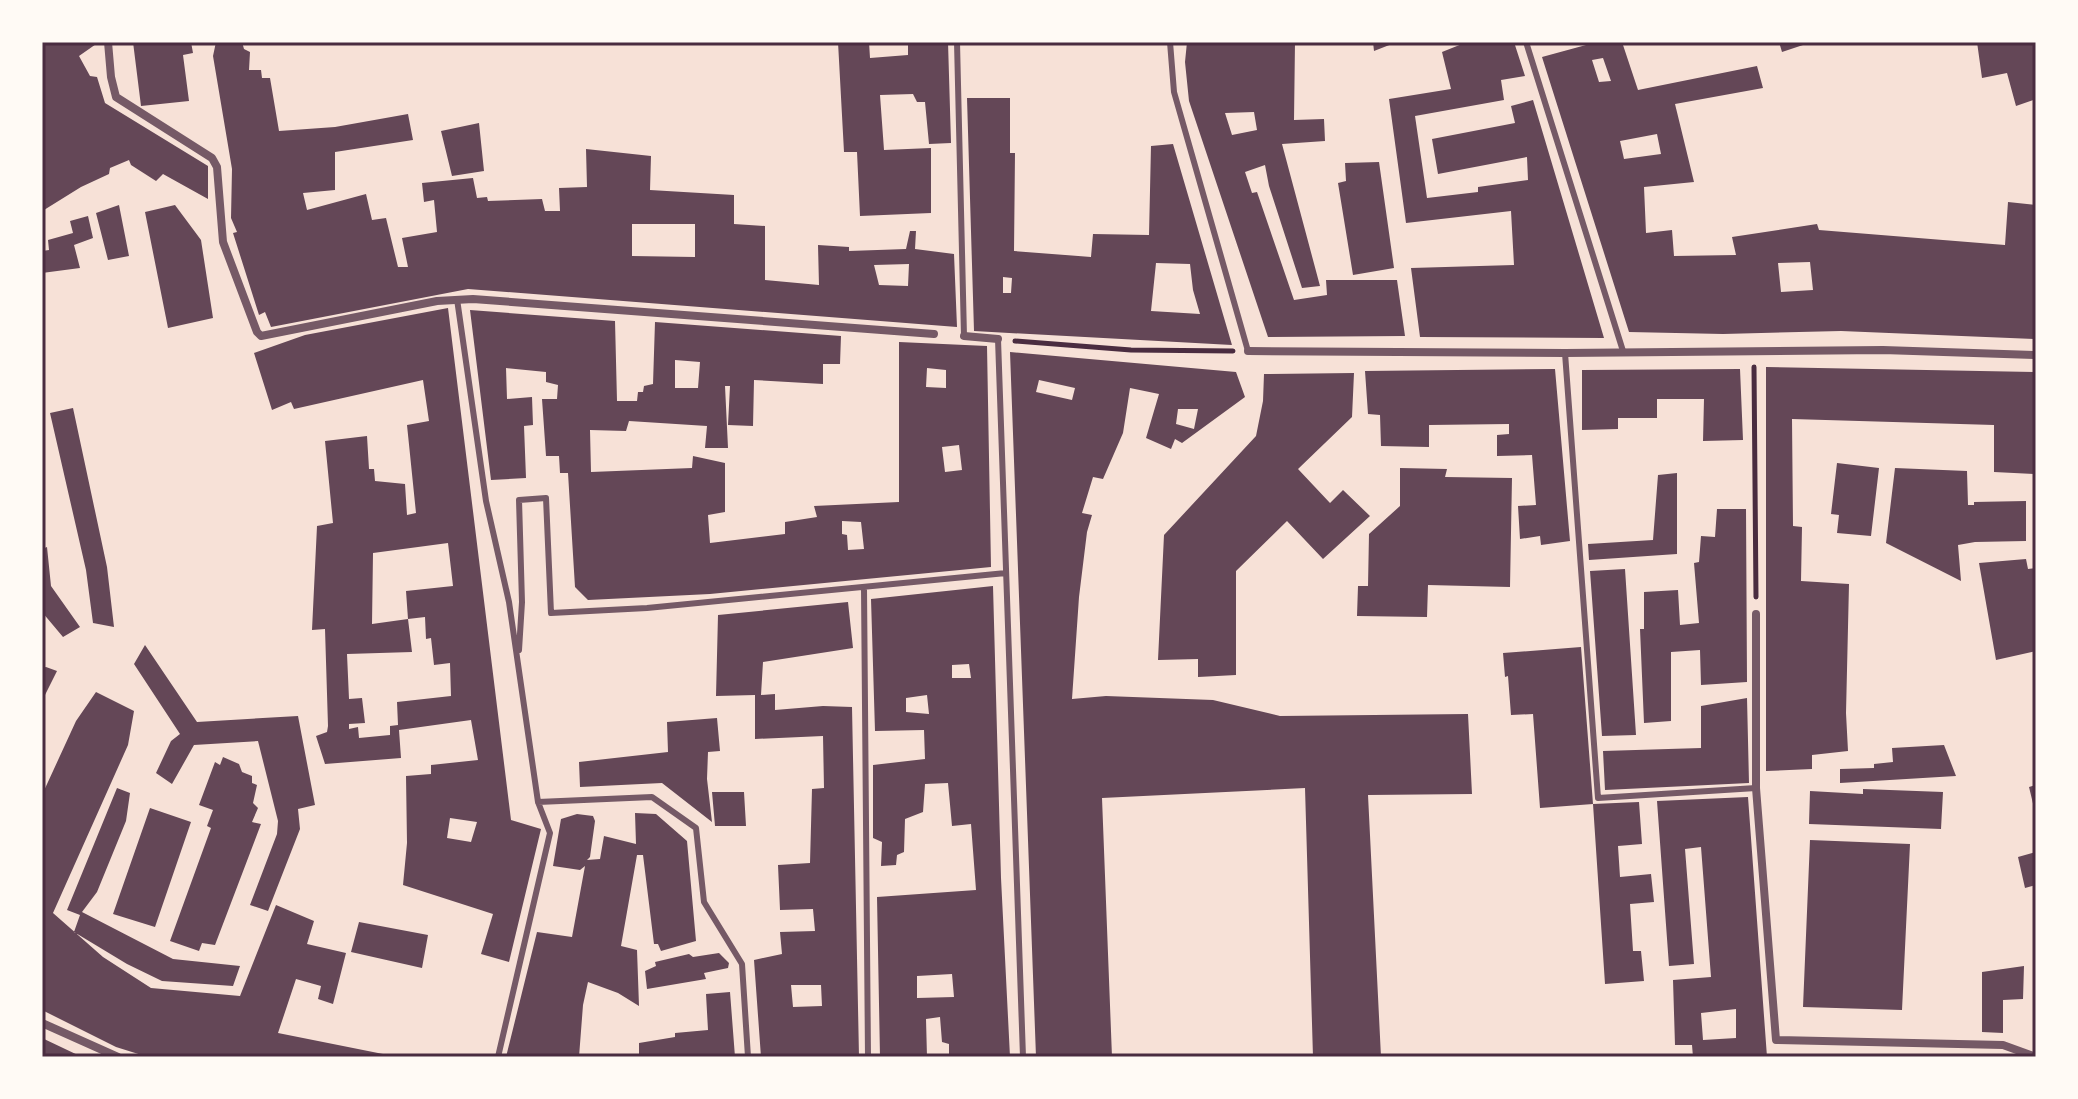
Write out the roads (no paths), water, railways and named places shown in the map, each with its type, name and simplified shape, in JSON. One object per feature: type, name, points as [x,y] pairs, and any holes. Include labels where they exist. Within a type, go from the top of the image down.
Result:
[{"type":"street","points":[[108,42],[116,97],[212,158],[217,167],[223,242],[257,334],[264,336],[355,316],[457,299],[934,334]]},
{"type":"street","points":[[964,336],[998,339]]},
{"type":"street","points":[[1248,351],[1565,353],[1883,350],[2036,355]]},
{"type":"street","points":[[1756,614],[1756,788],[1776,1040],[2003,1045],[2036,1057]]},
{"type":"street","points":[[42,1023],[118,1057]]},
{"type":"lane","points":[[957,42],[964,336]]},
{"type":"lane","points":[[1170,42],[1174,92],[1248,351]]},
{"type":"lane","points":[[1526,42],[1623,351]]},
{"type":"lane","points":[[457,299],[486,501],[519,661],[538,802],[550,833],[498,1057]]},
{"type":"lane","points":[[998,339],[1023,1057]]},
{"type":"lane","points":[[1565,353],[1598,798],[1756,788]]},
{"type":"lane","points":[[519,661],[522,602],[519,500],[546,498],[551,613],[647,608],[1006,573]]},
{"type":"lane","points":[[864,588],[868,1057]]},
{"type":"lane","points":[[538,802],[652,797],[696,828],[704,902],[742,964],[748,1057]]}]
